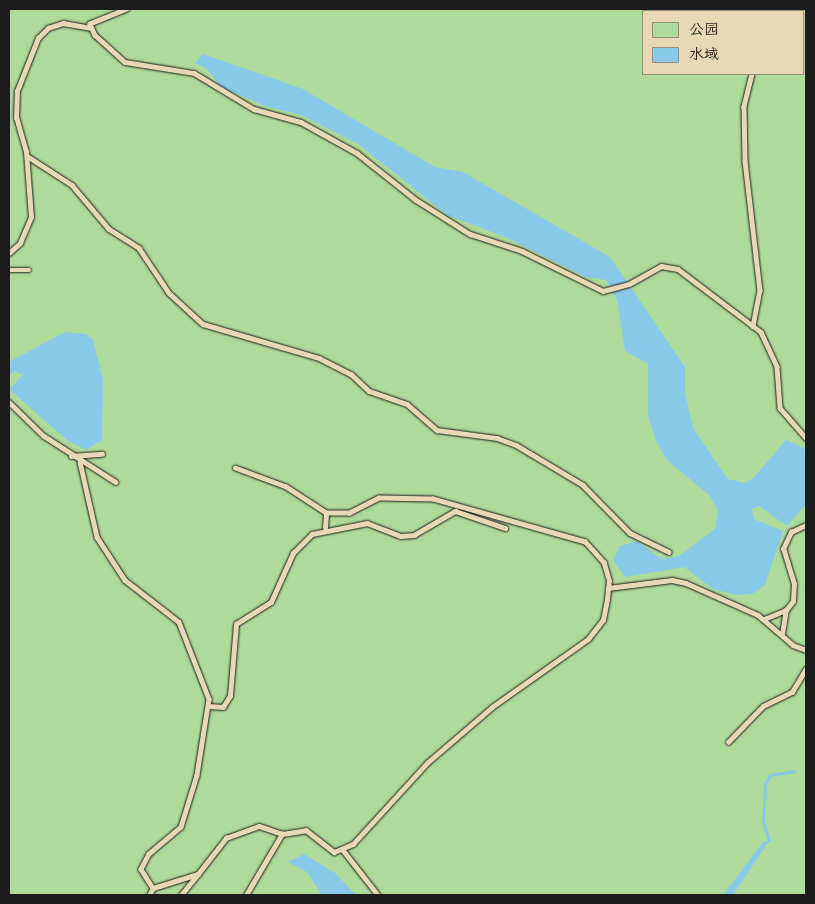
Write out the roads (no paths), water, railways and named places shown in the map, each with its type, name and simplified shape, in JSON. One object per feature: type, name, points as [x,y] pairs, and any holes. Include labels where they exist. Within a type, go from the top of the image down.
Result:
[{"type":"lane","points":[[90,28],[99,17],[127,9]]},
{"type":"lane","points":[[9,253],[20,243],[31,217],[27,156],[16,103],[38,38],[63,23],[90,28],[125,62],[194,73],[254,109],[301,122],[357,153],[416,200],[470,234],[522,251],[595,289],[611,290],[629,284],[662,266],[678,269],[753,326],[773,353],[780,408],[806,438]]},
{"type":"lane","points":[[752,75],[744,108],[760,290],[753,326]]},
{"type":"lane","points":[[27,156],[52,169],[109,229],[139,248],[169,292],[203,324],[319,358],[351,374],[368,391],[407,404],[437,430],[497,438],[516,445],[583,485],[630,533],[669,552]]},
{"type":"lane","points":[[9,270],[29,270]]},
{"type":"lane","points":[[9,402],[71,456],[116,482]]},
{"type":"lane","points":[[71,456],[102,454]]},
{"type":"lane","points":[[80,462],[97,537],[125,580],[179,622],[203,674],[208,706],[191,802],[181,827],[149,854],[141,869],[153,888]]},
{"type":"lane","points":[[182,895],[226,838],[266,825],[282,834],[306,830],[334,852],[343,850],[353,844],[427,764],[492,708],[588,640],[603,620],[608,588],[604,563],[585,542],[433,499],[379,498],[350,513],[326,513],[286,487],[235,468]]},
{"type":"lane","points":[[208,706],[223,707],[230,696],[236,624],[271,602],[293,553],[325,528],[367,523],[402,536],[414,535],[455,512],[505,528]]},
{"type":"lane","points":[[325,528],[326,513]]},
{"type":"lane","points":[[782,634],[786,610],[794,584],[783,548],[791,532],[806,525]]},
{"type":"lane","points":[[608,588],[672,580],[764,619],[806,650]]},
{"type":"lane","points":[[764,619],[786,610]]},
{"type":"lane","points":[[728,742],[764,706],[792,692],[806,669]]},
{"type":"lane","points":[[246,895],[282,834]]},
{"type":"lane","points":[[343,850],[378,895]]},
{"type":"lane","points":[[149,895],[153,888],[198,874]]},
{"type":"water","points":[[203,54],[303,89],[435,167],[463,172],[610,257],[685,367],[685,393],[693,428],[728,479],[745,483],[753,478],[786,440],[806,449],[806,504],[787,526],[759,506],[752,509],[754,519],[783,531],[765,585],[752,594],[736,595],[713,589],[684,567],[625,577],[613,560],[620,546],[637,541],[661,559],[679,556],[715,529],[718,510],[710,496],[667,460],[657,443],[648,416],[648,364],[625,351],[617,299],[606,280],[586,277],[505,237],[447,215],[358,144],[301,115],[265,106],[221,87],[207,69],[195,63]]},
{"type":"water","points":[[65,332],[86,334],[93,340],[103,380],[102,440],[86,450],[68,441],[9,389],[23,375],[14,371],[9,376],[9,362]]},
{"type":"water","points":[[764,841],[769,841],[733,895],[723,895]]},
{"type":"water","points":[[304,854],[335,873],[356,895],[322,895],[307,872],[288,862]]},
{"type":"waterway","points":[[769,841],[763,821],[765,784],[770,775],[795,771]]}]
